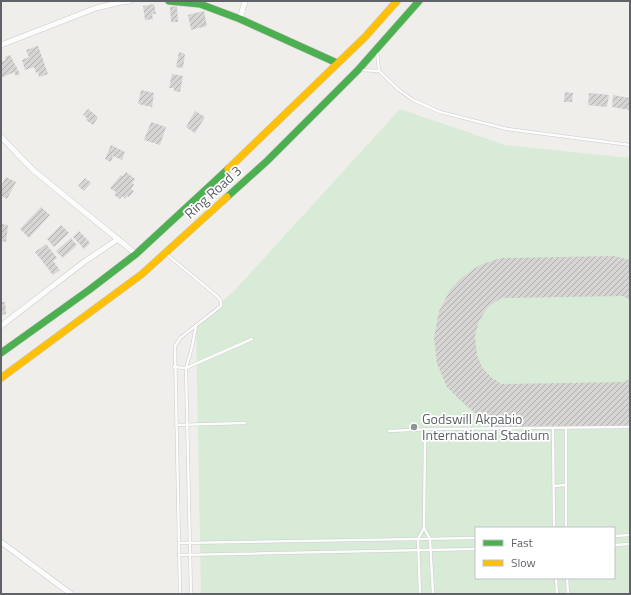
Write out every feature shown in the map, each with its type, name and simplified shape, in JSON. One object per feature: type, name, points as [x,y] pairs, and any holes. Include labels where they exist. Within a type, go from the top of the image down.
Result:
[{"type":"main road","points":[[169,1],[207,4],[337,63]]},
{"type":"main road","name":"Ring Road 3","points":[[1,353],[89,290],[136,254],[250,148],[364,37],[397,1]]},
{"type":"main road","name":"Ring Road 3","points":[[1,378],[142,274],[267,161],[358,70],[419,1]]},
{"type":"street","points":[[1,45],[96,8],[130,1]]},
{"type":"street","points":[[240,19],[245,1]]},
{"type":"street","points":[[1,137],[33,170],[136,254]]},
{"type":"street","points":[[1,326],[84,262],[118,239]]},
{"type":"street","points":[[1,319],[8,321]]},
{"type":"street","points":[[1,542],[71,594]]},
{"type":"lane","points":[[377,49],[379,71]]},
{"type":"lane","points":[[358,70],[379,71],[399,90],[413,100],[440,112],[507,129],[630,145]]},
{"type":"lane","points":[[165,253],[217,296],[221,306],[180,338],[175,346],[174,367],[180,594]]},
{"type":"lane","points":[[191,594],[186,368],[196,325]]},
{"type":"lane","points":[[174,367],[186,368],[252,339]]},
{"type":"lane","points":[[176,424],[245,423]]},
{"type":"lane","points":[[389,431],[432,429],[553,429],[630,427]]},
{"type":"lane","points":[[566,428],[566,527]]},
{"type":"lane","points":[[553,429],[554,527]]},
{"type":"lane","points":[[420,594],[418,539],[424,528],[426,430]]},
{"type":"lane","points":[[554,486],[566,485]]},
{"type":"lane","points":[[424,528],[430,539],[433,594]]},
{"type":"lane","points":[[615,536],[630,535]]},
{"type":"lane","points":[[178,543],[475,538]]},
{"type":"lane","points":[[615,545],[630,544]]},
{"type":"lane","points":[[179,555],[475,549]]},
{"type":"lane","points":[[556,579],[557,594]]},
{"type":"lane","points":[[567,579],[568,594]]},
{"type":"green space","name":"Godswill Akpabio International Stadium","points":[[400,109],[505,145],[630,158],[630,594],[201,594],[196,326],[236,289]]},
{"type":"building","points":[[154,4],[156,14],[152,14],[153,19],[145,20],[143,6]]},
{"type":"building","points":[[177,6],[178,22],[171,22],[170,7]]},
{"type":"building","points":[[204,11],[207,26],[191,30],[188,15]]},
{"type":"building","points":[[38,46],[48,74],[39,77],[38,72],[36,73],[34,67],[25,70],[22,60],[29,57],[26,50]]},
{"type":"building","points":[[179,52],[185,54],[183,68],[176,67]]},
{"type":"building","points":[[10,55],[20,74],[16,76],[14,72],[1,78],[1,62],[6,60],[5,57]]},
{"type":"building","points":[[172,74],[183,76],[180,92],[174,91],[174,88],[169,88]]},
{"type":"building","points":[[141,90],[154,93],[152,107],[138,104]]},
{"type":"building","points":[[565,92],[573,93],[572,102],[564,102]]},
{"type":"building","points":[[589,93],[609,95],[607,107],[588,105]]},
{"type":"building","points":[[613,95],[630,98],[630,110],[612,107]]},
{"type":"building","points":[[88,109],[98,117],[93,125],[86,120],[87,118],[83,115]]},
{"type":"building","points":[[195,111],[205,117],[195,133],[186,127]]},
{"type":"building","points":[[151,122],[166,127],[160,145],[144,140]]},
{"type":"building","points":[[111,145],[125,152],[122,160],[113,156],[111,162],[105,159]]},
{"type":"building","points":[[126,172],[135,179],[132,183],[134,185],[131,189],[134,191],[129,197],[127,196],[125,199],[122,196],[120,199],[114,195],[116,192],[110,188],[121,175],[123,176]]},
{"type":"building","points":[[6,177],[16,182],[7,199],[1,196],[1,186]]},
{"type":"building","points":[[85,178],[91,183],[84,191],[78,186]]},
{"type":"building","points":[[41,207],[50,215],[29,238],[20,229]]},
{"type":"building","points":[[1,224],[8,225],[6,242],[1,241]]},
{"type":"building","points":[[61,225],[69,233],[54,247],[47,239]]},
{"type":"building","points":[[79,231],[90,243],[84,249],[73,237]]},
{"type":"building","points":[[71,238],[77,245],[63,258],[56,251]]},
{"type":"building","points":[[46,244],[57,258],[53,261],[60,270],[53,275],[35,252]]},
{"type":"building","points":[[614,256],[630,260],[630,300],[623,296],[501,298],[488,307],[479,321],[475,336],[477,355],[482,367],[491,377],[501,384],[624,382],[630,379],[630,426],[490,427],[490,419],[475,413],[447,387],[437,364],[434,338],[439,311],[450,290],[461,278],[480,265],[501,258]]},
{"type":"building","points":[[1,302],[5,302],[6,314],[1,315]]},
{"type":"traffic: fast","points":[[169,1],[200,4],[240,19],[337,63]]},
{"type":"traffic: fast","points":[[227,197],[267,161],[358,70],[419,1]]},
{"type":"traffic: fast","points":[[1,353],[89,290],[136,254],[228,169]]},
{"type":"traffic: slow","points":[[228,169],[365,37],[397,1]]},
{"type":"traffic: slow","points":[[1,378],[142,274],[227,197]]},
{"type":"place","name":"Godswill Akpabio International Stadium","points":[[414,427]]}]
